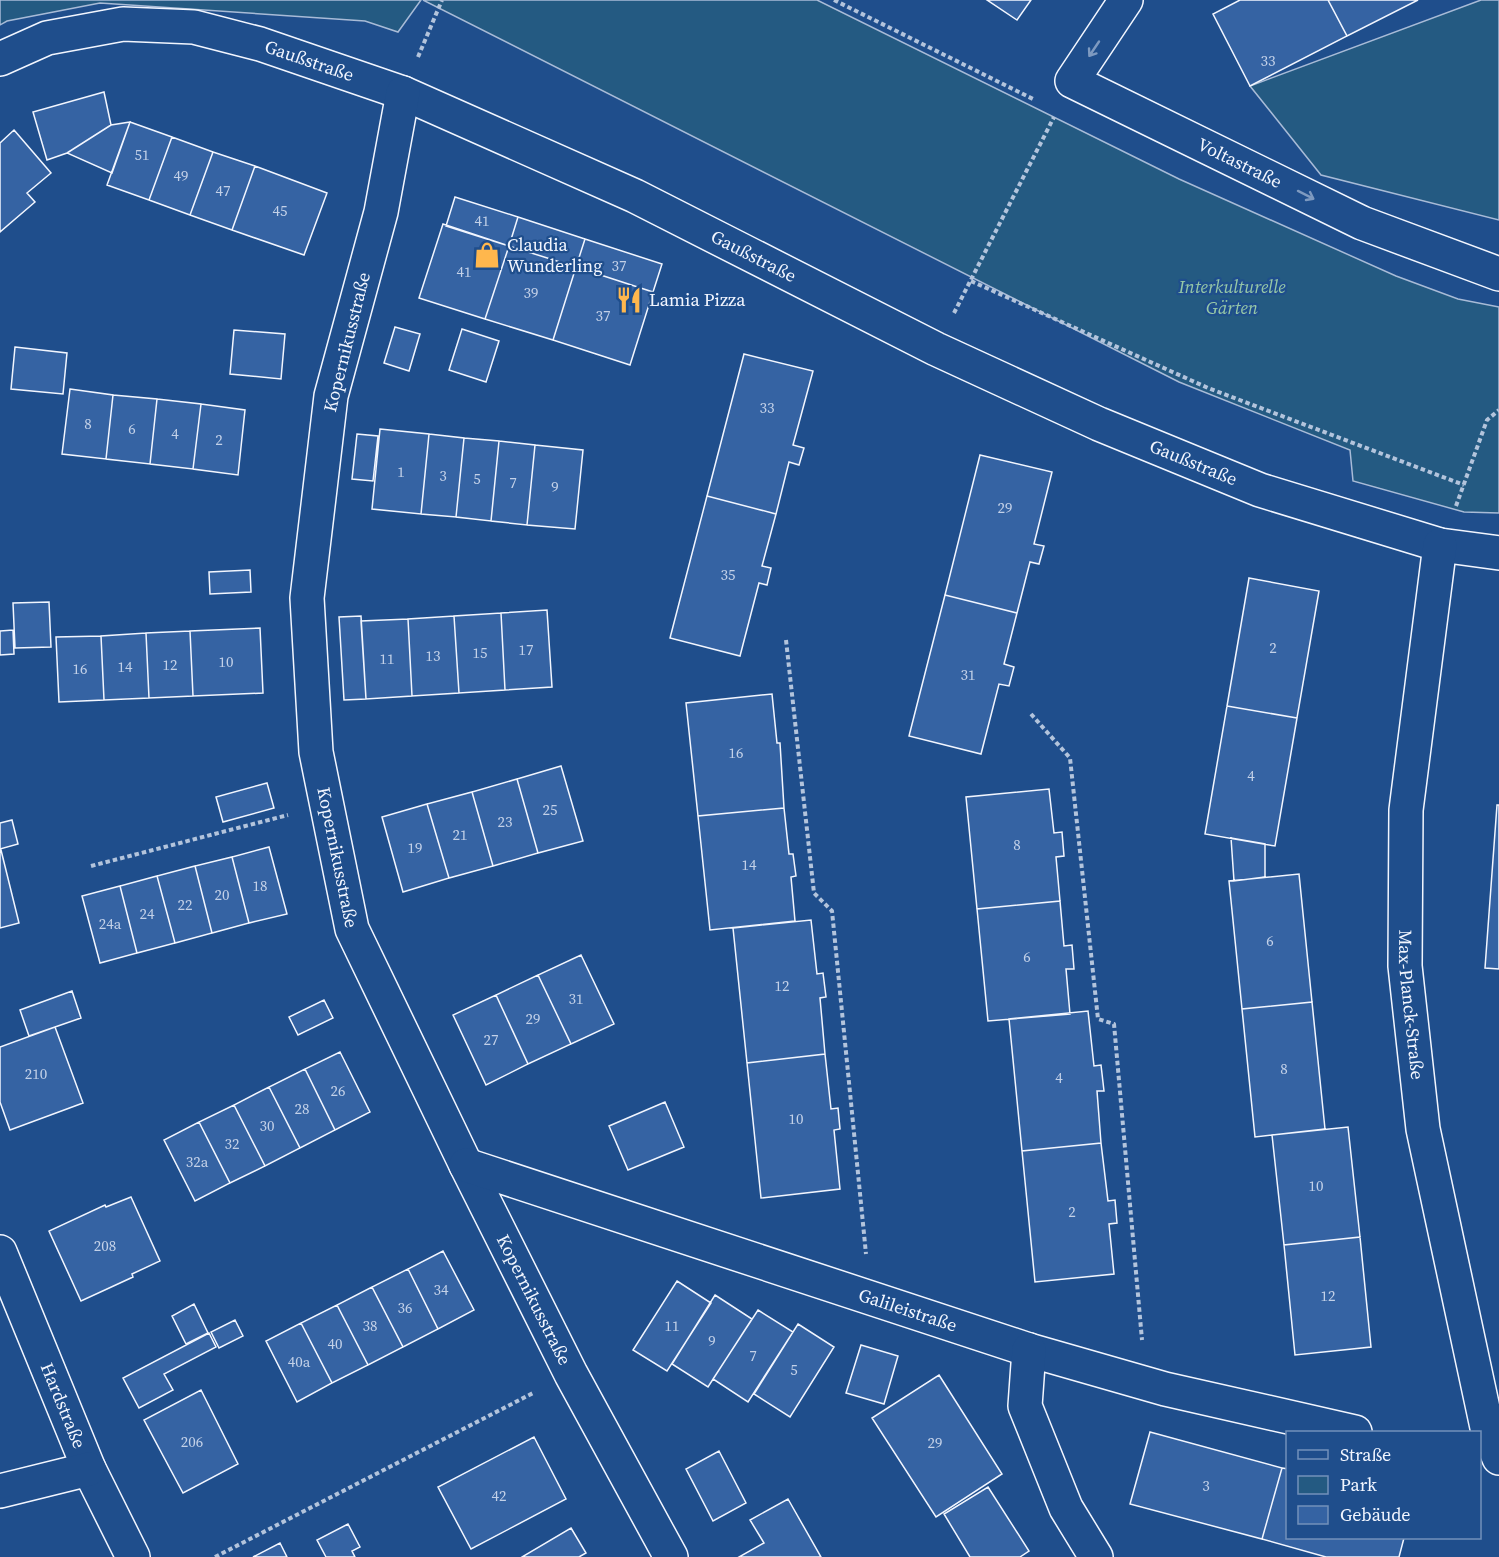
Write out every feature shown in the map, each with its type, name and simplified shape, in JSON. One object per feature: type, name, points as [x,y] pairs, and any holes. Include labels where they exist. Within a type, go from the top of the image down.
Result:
[{"type":"street","points":[[1072,81],[1126,0]]},
{"type":"street","name":"Gaußstraße","points":[[0,60],[47,38],[123,24],[194,27],[260,45],[403,93],[635,196],[936,349],[1099,424],[1260,490],[1440,545],[1499,553]]},
{"type":"street","name":"Voltastraße","points":[[1072,81],[1362,223],[1499,274]]},
{"type":"street","name":"Kopernikusstraße","points":[[403,93],[381,212],[331,396],[307,598],[316,752],[352,929],[466,1165],[571,1374],[671,1557]]},
{"type":"street","name":"Max-Planck-Straße","points":[[1440,545],[1406,810],[1405,966],[1423,1129],[1489,1441]]},
{"type":"street","name":"Galileistraße","points":[[466,1165],[1029,1350],[1146,1383],[1351,1431]]},
{"type":"street","name":"Hardstraße","points":[[0,1252],[89,1469],[133,1557]]},
{"type":"street","points":[[1029,1350],[1025,1406],[1066,1508],[1096,1557]]},
{"type":"street","points":[[0,1491],[89,1469]]},
{"type":"path","points":[[403,93],[442,0]]},
{"type":"path","points":[[834,0],[1058,111]]},
{"type":"path","points":[[936,349],[1072,81]]},
{"type":"path","points":[[971,281],[1208,388],[1464,485]]},
{"type":"path","points":[[1440,545],[1487,420],[1499,410]]},
{"type":"path","points":[[786,640],[814,892],[832,911],[870,1297]]},
{"type":"path","points":[[1031,714],[1070,758],[1098,1019],[1114,1024],[1146,1383]]},
{"type":"path","points":[[91,866],[327,805]]},
{"type":"path","points":[[215,1557],[571,1374]]},
{"type":"green space","points":[[0,0],[421,0],[398,32],[365,21],[100,3],[7,21],[0,25]]},
{"type":"green space","name":"Interkulturelle Gärten","points":[[423,0],[817,0],[1179,179],[1396,276],[1458,299],[1499,307],[1499,513],[1464,512],[1353,481],[1350,450],[1179,382]]},
{"type":"green space","points":[[1481,0],[1499,0],[1499,220],[1321,175],[1250,86]]},
{"type":"building","points":[[987,0],[1031,0],[1017,20]]},
{"type":"building","points":[[1240,0],[1328,0],[1347,36],[1250,86],[1213,14]]},
{"type":"building","points":[[1328,0],[1418,0],[1347,36]]},
{"type":"building","points":[[104,92],[111,125],[67,153],[47,160],[33,112]]},
{"type":"building","points":[[130,122],[112,173],[67,153],[111,125]]},
{"type":"building","points":[[130,122],[172,137],[149,200],[107,185]]},
{"type":"building","points":[[14,130],[51,173],[27,193],[35,202],[0,232],[0,143]]},
{"type":"building","points":[[172,137],[213,152],[190,215],[149,200]]},
{"type":"building","points":[[213,152],[255,166],[232,230],[190,215]]},
{"type":"building","points":[[255,166],[327,193],[304,255],[232,230]]},
{"type":"building","points":[[455,197],[518,217],[509,246],[446,226]]},
{"type":"building","points":[[518,217],[585,239],[576,267],[509,246]]},
{"type":"building","points":[[443,224],[509,246],[485,319],[419,298]]},
{"type":"building","points":[[585,239],[662,264],[653,292],[576,267]]},
{"type":"building","points":[[509,246],[576,267],[553,340],[485,319]]},
{"type":"building","points":[[576,267],[653,292],[630,365],[553,340]]},
{"type":"building","points":[[395,327],[420,334],[409,371],[384,363]]},
{"type":"building","points":[[462,329],[499,341],[486,382],[449,370]]},
{"type":"building","points":[[234,330],[285,334],[281,379],[230,374]]},
{"type":"building","points":[[15,347],[67,353],[63,394],[11,389]]},
{"type":"building","points":[[744,354],[813,371],[793,445],[804,448],[799,465],[789,462],[776,514],[707,496]]},
{"type":"building","points":[[70,389],[113,395],[106,459],[62,454]]},
{"type":"building","points":[[113,395],[157,399],[150,464],[106,459]]},
{"type":"building","points":[[157,399],[201,404],[193,469],[150,464]]},
{"type":"building","points":[[201,404],[245,410],[238,475],[193,469]]},
{"type":"building","points":[[380,429],[429,434],[421,514],[372,509]]},
{"type":"building","points":[[357,434],[378,436],[373,481],[352,479]]},
{"type":"building","points":[[429,434],[464,438],[456,517],[421,514]]},
{"type":"building","points":[[464,438],[499,441],[491,521],[456,517]]},
{"type":"building","points":[[499,441],[535,445],[527,525],[491,521]]},
{"type":"building","points":[[535,445],[583,450],[575,529],[527,525]]},
{"type":"building","points":[[980,455],[1052,472],[1034,544],[1044,546],[1039,564],[1030,562],[1017,613],[945,595]]},
{"type":"building","points":[[707,496],[776,514],[762,566],[771,568],[767,585],[759,583],[740,656],[670,638]]},
{"type":"building","points":[[250,570],[251,592],[210,594],[209,572]]},
{"type":"building","points":[[1249,578],[1319,591],[1297,718],[1227,706]]},
{"type":"building","points":[[945,595],[1017,613],[1004,664],[1014,667],[1009,686],[999,684],[981,754],[909,736]]},
{"type":"building","points":[[49,602],[51,647],[15,648],[13,603]]},
{"type":"building","points":[[547,610],[552,687],[505,690],[501,613]]},
{"type":"building","points":[[501,613],[505,690],[459,693],[454,616]]},
{"type":"building","points":[[361,616],[366,699],[344,700],[339,617]]},
{"type":"building","points":[[454,616],[459,693],[412,696],[408,619]]},
{"type":"building","points":[[408,619],[412,696],[366,699],[361,621]]},
{"type":"building","points":[[260,628],[263,693],[193,696],[190,631]]},
{"type":"building","points":[[13,630],[14,654],[0,655],[0,631]]},
{"type":"building","points":[[190,631],[193,696],[149,698],[146,633]]},
{"type":"building","points":[[146,633],[149,698],[104,700],[101,636]]},
{"type":"building","points":[[101,636],[104,700],[59,702],[56,637]]},
{"type":"building","points":[[772,694],[777,743],[780,743],[784,808],[698,816],[686,703]]},
{"type":"building","points":[[1227,706],[1297,718],[1275,846],[1205,834]]},
{"type":"building","points":[[561,766],[583,841],[538,853],[517,779]]},
{"type":"building","points":[[517,779],[538,853],[493,866],[472,792]]},
{"type":"building","points":[[267,783],[274,808],[223,822],[216,797]]},
{"type":"building","points":[[1049,789],[1054,833],[1062,832],[1064,856],[1056,857],[1060,901],[977,909],[966,797]]},
{"type":"building","points":[[472,792],[493,866],[449,878],[427,804]]},
{"type":"building","points":[[427,804],[449,878],[403,892],[382,817]]},
{"type":"building","points":[[1497,805],[1499,805],[1499,969],[1485,968]]},
{"type":"building","points":[[784,808],[789,854],[793,854],[796,876],[791,877],[795,921],[710,930],[698,816]]},
{"type":"building","points":[[12,820],[18,844],[0,849],[0,823]]},
{"type":"building","points":[[1231,838],[1265,844],[1265,877],[1234,881]]},
{"type":"building","points":[[269,847],[287,914],[249,923],[232,857]]},
{"type":"building","points":[[0,850],[19,923],[0,928]]},
{"type":"building","points":[[232,857],[249,923],[212,933],[195,866]]},
{"type":"building","points":[[195,866],[212,933],[175,943],[157,876]]},
{"type":"building","points":[[1299,874],[1312,1002],[1242,1009],[1229,881]]},
{"type":"building","points":[[157,876],[175,943],[137,953],[120,886]]},
{"type":"building","points":[[120,886],[137,953],[100,963],[82,896]]},
{"type":"building","points":[[1060,901],[1064,946],[1072,945],[1074,969],[1066,969],[1070,1014],[988,1021],[977,909]]},
{"type":"building","points":[[811,920],[817,974],[823,973],[826,997],[820,998],[825,1054],[747,1063],[733,928]]},
{"type":"building","points":[[581,955],[614,1024],[571,1044],[538,975]]},
{"type":"building","points":[[538,975],[571,1044],[528,1064],[496,995]]},
{"type":"building","points":[[72,991],[81,1018],[29,1036],[20,1010]]},
{"type":"building","points":[[496,995],[528,1064],[486,1085],[453,1015]]},
{"type":"building","points":[[324,1000],[333,1018],[298,1035],[289,1017]]},
{"type":"building","points":[[1312,1002],[1325,1129],[1255,1137],[1242,1009]]},
{"type":"building","points":[[1088,1011],[1094,1066],[1101,1065],[1104,1091],[1097,1091],[1101,1143],[1022,1151],[1009,1019]]},
{"type":"building","points":[[55,1027],[83,1103],[10,1130],[0,1102],[0,1047]]},
{"type":"building","points":[[340,1052],[370,1112],[335,1130],[305,1069]]},
{"type":"building","points":[[825,1054],[831,1109],[838,1108],[840,1129],[834,1130],[840,1189],[761,1198],[747,1063]]},
{"type":"building","points":[[305,1069],[335,1130],[300,1148],[269,1087]]},
{"type":"building","points":[[269,1087],[300,1148],[265,1166],[234,1105]]},
{"type":"building","points":[[665,1102],[684,1147],[628,1170],[609,1126]]},
{"type":"building","points":[[234,1105],[265,1166],[230,1183],[199,1122]]},
{"type":"building","points":[[199,1122],[230,1183],[195,1201],[164,1140]]},
{"type":"building","points":[[1348,1127],[1360,1237],[1284,1245],[1272,1135]]},
{"type":"building","points":[[1101,1143],[1108,1201],[1115,1200],[1117,1223],[1109,1224],[1114,1274],[1035,1282],[1022,1151]]},
{"type":"building","points":[[131,1197],[160,1261],[132,1274],[133,1277],[81,1301],[49,1231],[105,1205],[106,1207]]},
{"type":"building","points":[[1360,1237],[1371,1347],[1295,1355],[1284,1245]]},
{"type":"building","points":[[443,1251],[474,1310],[438,1329],[408,1269]]},
{"type":"building","points":[[408,1269],[438,1329],[403,1347],[372,1287]]},
{"type":"building","points":[[677,1281],[711,1303],[667,1371],[633,1350]]},
{"type":"building","points":[[372,1287],[403,1347],[368,1365],[337,1305]]},
{"type":"building","points":[[715,1295],[752,1319],[708,1387],[672,1364]]},
{"type":"building","points":[[194,1304],[208,1333],[186,1344],[172,1316]]},
{"type":"building","points":[[337,1305],[368,1365],[332,1383],[301,1323]]},
{"type":"building","points":[[758,1310],[793,1332],[748,1402],[713,1379]]},
{"type":"building","points":[[235,1320],[243,1336],[219,1348],[211,1332]]},
{"type":"building","points":[[301,1323],[332,1383],[297,1402],[266,1341]]},
{"type":"building","points":[[798,1324],[834,1347],[790,1417],[754,1394]]},
{"type":"building","points":[[209,1333],[216,1347],[164,1374],[173,1390],[139,1408],[123,1378]]},
{"type":"building","points":[[861,1345],[898,1356],[884,1404],[846,1393]]},
{"type":"building","points":[[939,1375],[1002,1474],[936,1517],[872,1418]]},
{"type":"building","points":[[201,1390],[238,1464],[183,1493],[144,1420]]},
{"type":"building","points":[[1150,1432],[1282,1468],[1262,1539],[1130,1504]]},
{"type":"building","points":[[534,1437],[566,1499],[471,1549],[438,1487]]},
{"type":"building","points":[[719,1451],[746,1503],[713,1521],[686,1469]]},
{"type":"building","points":[[1282,1468],[1286,1469],[1286,1539],[1404,1539],[1399,1557],[1326,1557],[1262,1539]]},
{"type":"building","points":[[988,1487],[1029,1551],[1020,1557],[970,1557],[944,1514]]},
{"type":"building","points":[[788,1499],[821,1557],[739,1557],[764,1543],[750,1520]]},
{"type":"building","points":[[348,1524],[360,1547],[352,1551],[355,1557],[326,1557],[317,1540]]},
{"type":"building","points":[[571,1528],[586,1553],[579,1557],[522,1557]]},
{"type":"building","points":[[280,1543],[287,1557],[253,1557]]},
{"type":"place","name":"Claudia Wunderling","points":[[487,255]]},
{"type":"place","name":"Lamia Pizza","points":[[629,300]]}]
